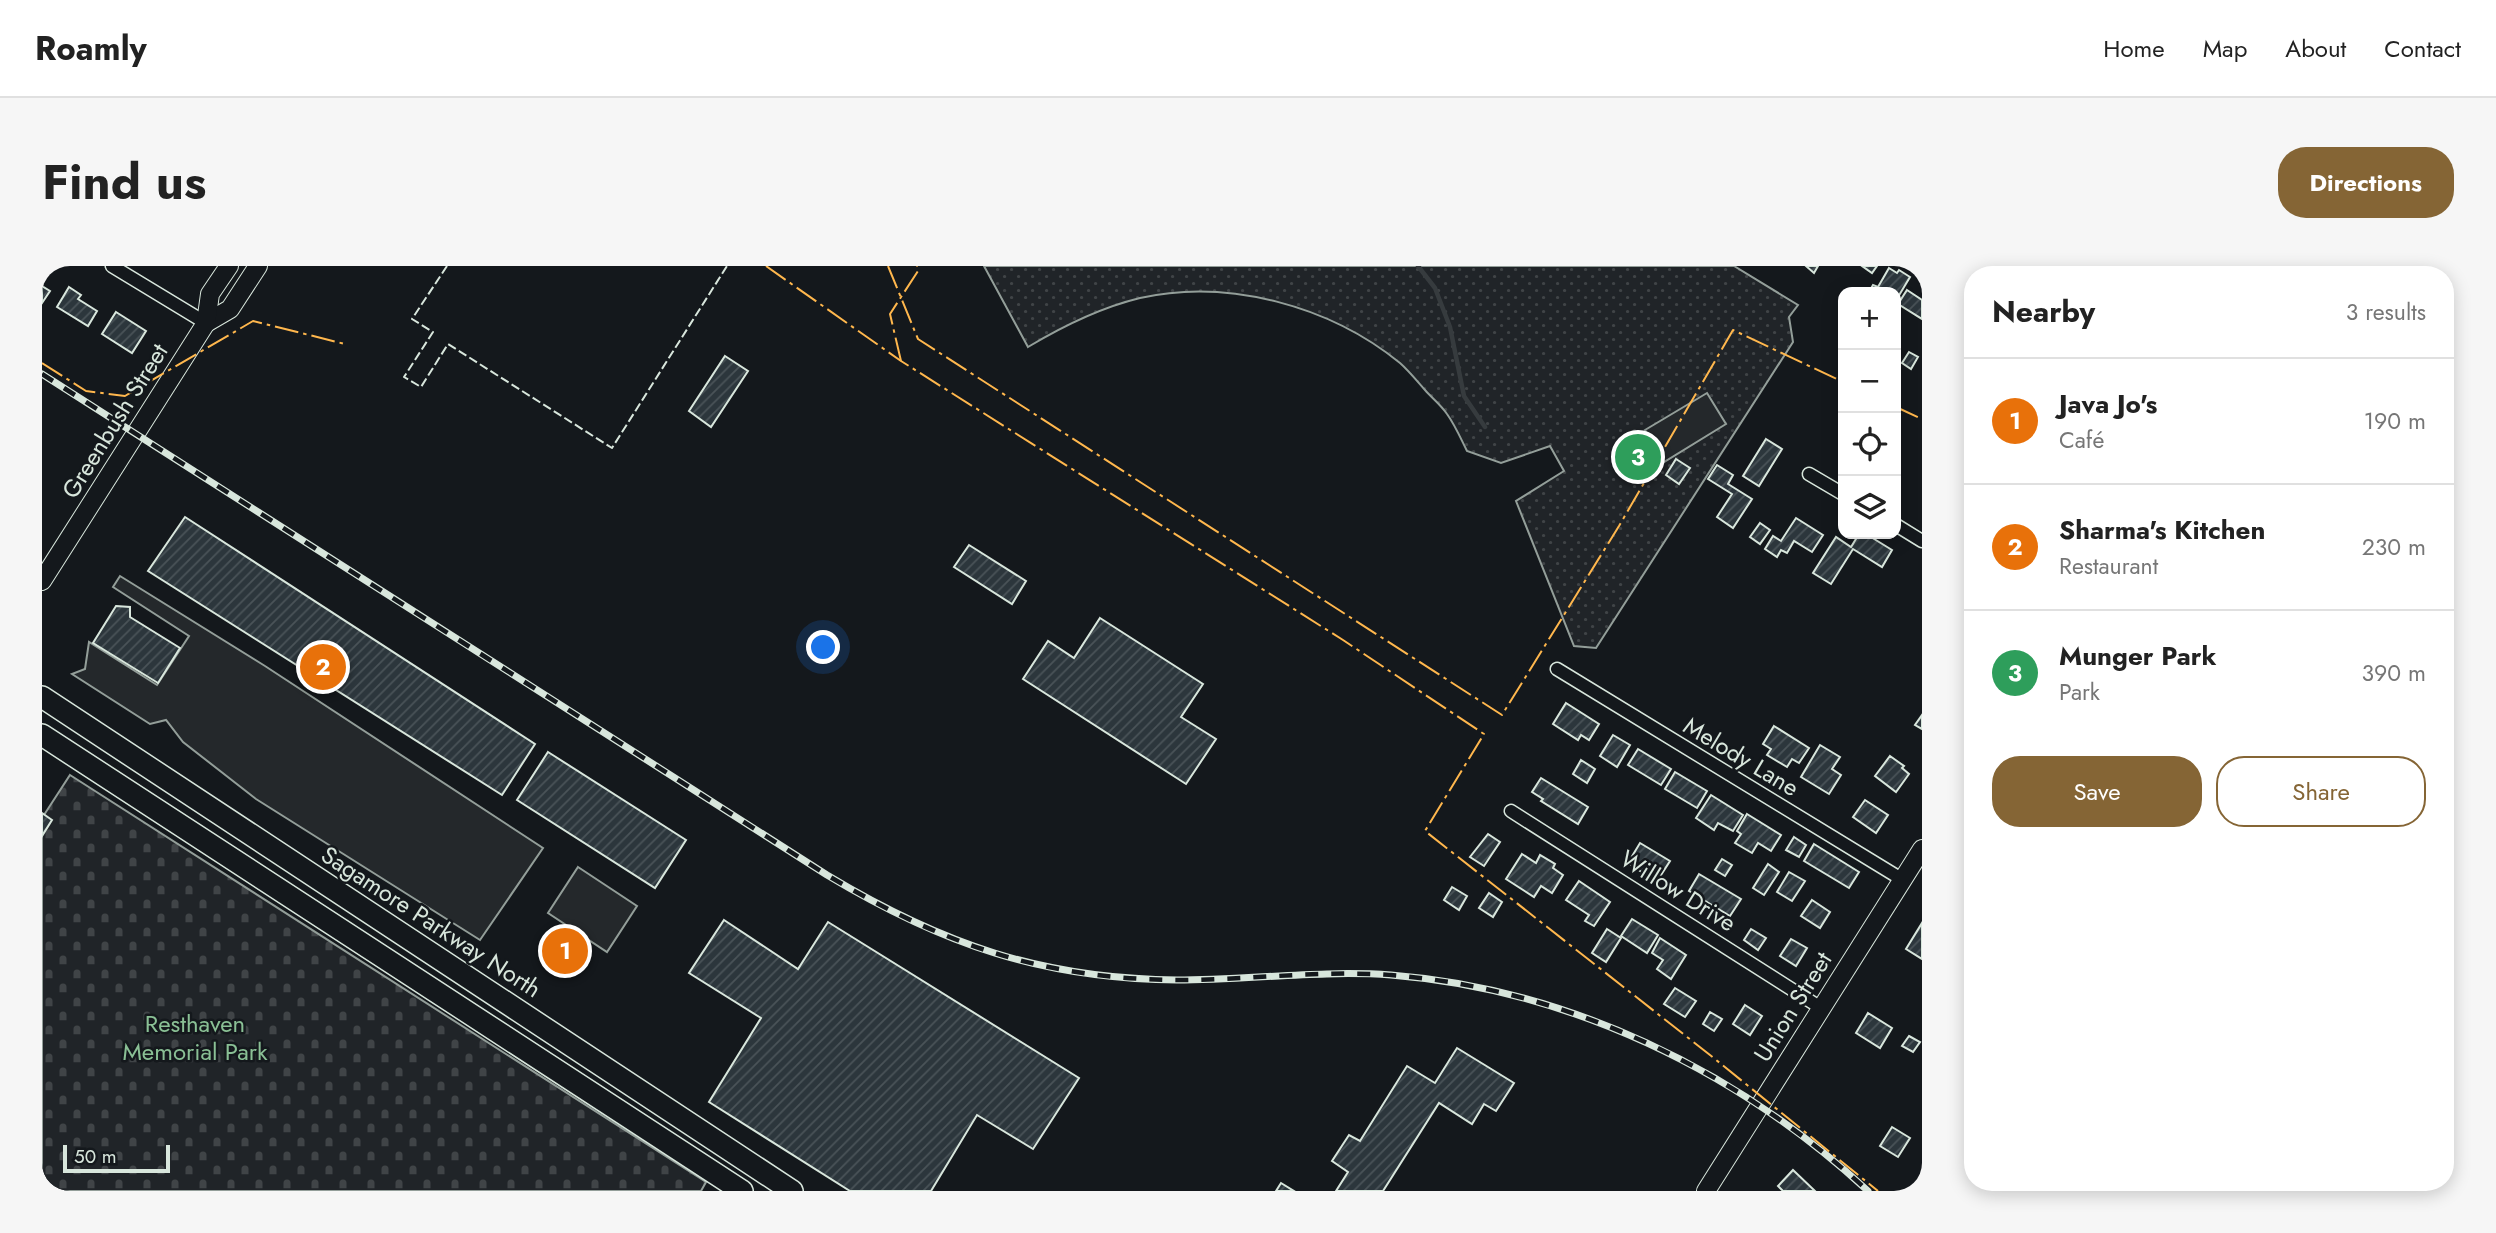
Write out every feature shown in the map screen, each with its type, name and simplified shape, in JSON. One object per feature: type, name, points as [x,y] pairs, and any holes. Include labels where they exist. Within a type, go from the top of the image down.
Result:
[{"type":"main road","name":"Greenbush Street","points":[[42,581],[206,323],[211,294],[229,266]]},
{"type":"main road","name":"Greenbush Street","points":[[206,323],[230,309],[258,266]]},
{"type":"main road","name":"Sagamore Parkway North","points":[[42,697],[792,1191]]},
{"type":"main road","points":[[42,735],[743,1191]]},
{"type":"main road","name":"Union Street","points":[[1706,1191],[1922,849]]},
{"type":"street","points":[[112,266],[206,323]]},
{"type":"street","points":[[1809,474],[1838,491]]},
{"type":"street","points":[[1901,528],[1922,541]]},
{"type":"street","name":"Melody Lane","points":[[1557,670],[1903,880]]},
{"type":"street","name":"Willow Drive","points":[[1511,811],[1821,1008]]},
{"type":"green space","points":[[984,266],[1734,266],[1798,305],[1789,317],[1793,342],[1596,648],[1574,646],[1516,501],[1564,471],[1550,446],[1501,463],[1467,451],[1442,408],[1400,363],[1372,343],[1310,312],[1242,295],[1174,293],[1140,298],[1082,318],[1028,347]]},
{"type":"green space","name":"Resthaven Memorial Park","points":[[70,775],[706,1182],[701,1191],[42,1191],[42,818]]},
{"type":"shaded area","points":[[1707,393],[1726,424],[1664,462],[1645,430]]},
{"type":"shaded area","points":[[120,576],[265,666],[543,848],[480,940],[256,799],[183,742],[166,720],[150,724],[72,674],[85,669],[89,642],[157,685],[189,636],[113,587]]},
{"type":"shaded area","points":[[578,867],[637,906],[607,952],[548,913]]},
{"type":"building","points":[[1806,266],[1818,266],[1814,273]]},
{"type":"building","points":[[1862,266],[1877,266],[1872,273]]},
{"type":"building","points":[[1889,268],[1897,273],[1899,270],[1910,277],[1901,292],[1901,287],[1878,287]]},
{"type":"building","points":[[42,286],[50,291],[42,303]]},
{"type":"building","points":[[69,287],[81,295],[78,299],[97,311],[88,326],[57,307]]},
{"type":"building","points":[[1907,290],[1922,300],[1922,319],[1901,306],[1901,299]]},
{"type":"building","points":[[116,312],[146,331],[132,353],[102,334]]},
{"type":"building","points":[[1909,352],[1918,357],[1911,369],[1902,363]]},
{"type":"building","points":[[725,356],[748,371],[711,427],[689,411]]},
{"type":"building","points":[[1766,439],[1782,449],[1759,486],[1743,476]]},
{"type":"building","points":[[1676,459],[1690,468],[1679,484],[1666,475]]},
{"type":"building","points":[[1717,465],[1733,475],[1728,484],[1752,499],[1733,528],[1717,517],[1732,494],[1708,479]]},
{"type":"building","points":[[185,517],[535,744],[502,795],[148,571]]},
{"type":"building","points":[[1796,518],[1823,535],[1812,552],[1794,541],[1787,553],[1781,550],[1777,557],[1765,549],[1773,536],[1781,541]]},
{"type":"building","points":[[1760,523],[1770,530],[1760,544],[1750,537]]},
{"type":"building","points":[[1836,537],[1851,547],[1856,539],[1874,539],[1892,550],[1882,567],[1853,549],[1831,584],[1813,573]]},
{"type":"building","points":[[969,545],[1026,581],[1012,604],[954,567]]},
{"type":"building","points":[[116,606],[130,607],[130,617],[180,648],[158,683],[93,643]]},
{"type":"building","points":[[1100,618],[1203,684],[1181,717],[1216,739],[1186,784],[1023,679],[1048,641],[1074,658]]},
{"type":"building","points":[[1566,703],[1599,724],[1589,740],[1581,735],[1578,740],[1553,724]]},
{"type":"building","points":[[1922,715],[1922,729],[1915,725]]},
{"type":"building","points":[[1774,726],[1809,748],[1799,763],[1792,759],[1787,767],[1767,755],[1771,749],[1763,744]]},
{"type":"building","points":[[1613,735],[1630,745],[1617,767],[1600,756]]},
{"type":"building","points":[[1820,745],[1840,757],[1832,769],[1841,775],[1829,794],[1801,777]]},
{"type":"building","points":[[1638,749],[1671,769],[1661,785],[1628,765]]},
{"type":"building","points":[[548,752],[686,840],[655,888],[517,800]]},
{"type":"building","points":[[1890,756],[1904,766],[1902,768],[1909,774],[1896,792],[1875,776]]},
{"type":"building","points":[[1581,760],[1595,769],[1587,783],[1573,774]]},
{"type":"building","points":[[1675,772],[1707,791],[1697,808],[1665,789]]},
{"type":"building","points":[[1541,778],[1588,807],[1578,824],[1541,801],[1543,799],[1532,792]]},
{"type":"building","points":[[1711,795],[1743,815],[1733,831],[1718,823],[1714,830],[1696,818]]},
{"type":"building","points":[[1865,800],[1888,815],[1876,833],[1853,817]]},
{"type":"building","points":[[42,813],[52,820],[42,836]]},
{"type":"building","points":[[1747,814],[1781,835],[1771,851],[1758,843],[1752,853],[1735,843],[1741,834],[1737,831]]},
{"type":"building","points":[[1488,834],[1500,842],[1484,866],[1470,857]]},
{"type":"building","points":[[1794,837],[1806,845],[1799,857],[1786,850]]},
{"type":"building","points":[[1640,843],[1670,861],[1659,878],[1649,871],[1646,875],[1628,863]]},
{"type":"building","points":[[1814,844],[1859,872],[1849,888],[1804,861]]},
{"type":"building","points":[[1522,854],[1536,863],[1540,855],[1555,864],[1553,868],[1563,875],[1552,893],[1541,886],[1534,897],[1506,879]]},
{"type":"building","points":[[1722,859],[1732,865],[1725,876],[1715,870]]},
{"type":"building","points":[[1768,864],[1779,872],[1764,895],[1753,888]]},
{"type":"building","points":[[1789,872],[1805,881],[1792,901],[1777,892]]},
{"type":"building","points":[[1699,874],[1741,899],[1730,916],[1689,891]]},
{"type":"building","points":[[1579,881],[1610,902],[1594,926],[1585,921],[1589,915],[1566,900]]},
{"type":"building","points":[[1452,887],[1467,896],[1459,910],[1444,900]]},
{"type":"building","points":[[1489,893],[1502,902],[1493,917],[1479,908]]},
{"type":"building","points":[[1812,900],[1830,912],[1820,928],[1801,916]]},
{"type":"building","points":[[1632,919],[1658,935],[1647,953],[1621,936]]},
{"type":"building","points":[[724,920],[798,969],[828,922],[1079,1078],[1033,1149],[977,1115],[931,1191],[850,1191],[709,1102],[761,1018],[689,973]]},
{"type":"building","points":[[1922,923],[1922,959],[1906,949]]},
{"type":"building","points":[[1607,929],[1621,938],[1606,962],[1592,953]]},
{"type":"building","points":[[1751,929],[1766,938],[1758,950],[1744,940]]},
{"type":"building","points":[[1660,938],[1686,955],[1671,979],[1657,969],[1663,960],[1652,953]]},
{"type":"building","points":[[1791,939],[1807,948],[1796,966],[1780,956]]},
{"type":"building","points":[[560,941],[575,951],[570,960],[554,951]]},
{"type":"building","points":[[1675,988],[1696,1001],[1685,1017],[1664,1004]]},
{"type":"building","points":[[1745,1005],[1762,1016],[1750,1035],[1733,1024]]},
{"type":"building","points":[[1710,1012],[1722,1019],[1714,1031],[1703,1024]]},
{"type":"building","points":[[1868,1013],[1892,1028],[1880,1048],[1856,1033]]},
{"type":"building","points":[[1909,1036],[1920,1042],[1913,1052],[1902,1046]]},
{"type":"building","points":[[1457,1048],[1514,1083],[1496,1111],[1484,1104],[1472,1124],[1439,1103],[1383,1191],[1336,1191],[1348,1172],[1332,1161],[1349,1135],[1360,1141],[1407,1066],[1435,1083]]},
{"type":"building","points":[[1892,1127],[1910,1138],[1898,1157],[1880,1146]]},
{"type":"building","points":[[1793,1170],[1815,1191],[1783,1191],[1778,1186]]},
{"type":"building","points":[[1281,1183],[1294,1191],[1276,1191]]},
{"type":"waterway","points":[[1418,266],[1435,288],[1450,327],[1464,396],[1485,427]]},
{"type":"railway","points":[[42,374],[827,875],[911,920],[995,953],[1037,965],[1082,973],[1177,980],[1338,974],[1391,975],[1457,983],[1522,998],[1585,1018],[1647,1043],[1706,1073],[1763,1108],[1817,1148],[1868,1191]]},
{"type":"fence","points":[[447,266],[412,319],[433,332],[404,377],[421,387],[448,344],[612,448],[727,266]]},
{"type":"power","points":[[766,266],[901,361],[1343,640],[1484,734],[1425,831],[1878,1191]]},
{"type":"power","points":[[888,266],[918,339],[1502,715],[1619,526],[1733,330],[1838,380]]},
{"type":"power","points":[[901,361],[890,314],[918,271],[917,266]]},
{"type":"power","points":[[42,363],[86,391],[125,396],[253,321],[345,344]]},
{"type":"power","points":[[1901,409],[1922,419]]},
{"type":"place","name":"Munger Park","points":[[1638,457]]},
{"type":"place","name":"Sharma's Kitchen","points":[[323,667]]},
{"type":"place","name":"Java Jo's","points":[[565,951]]}]
